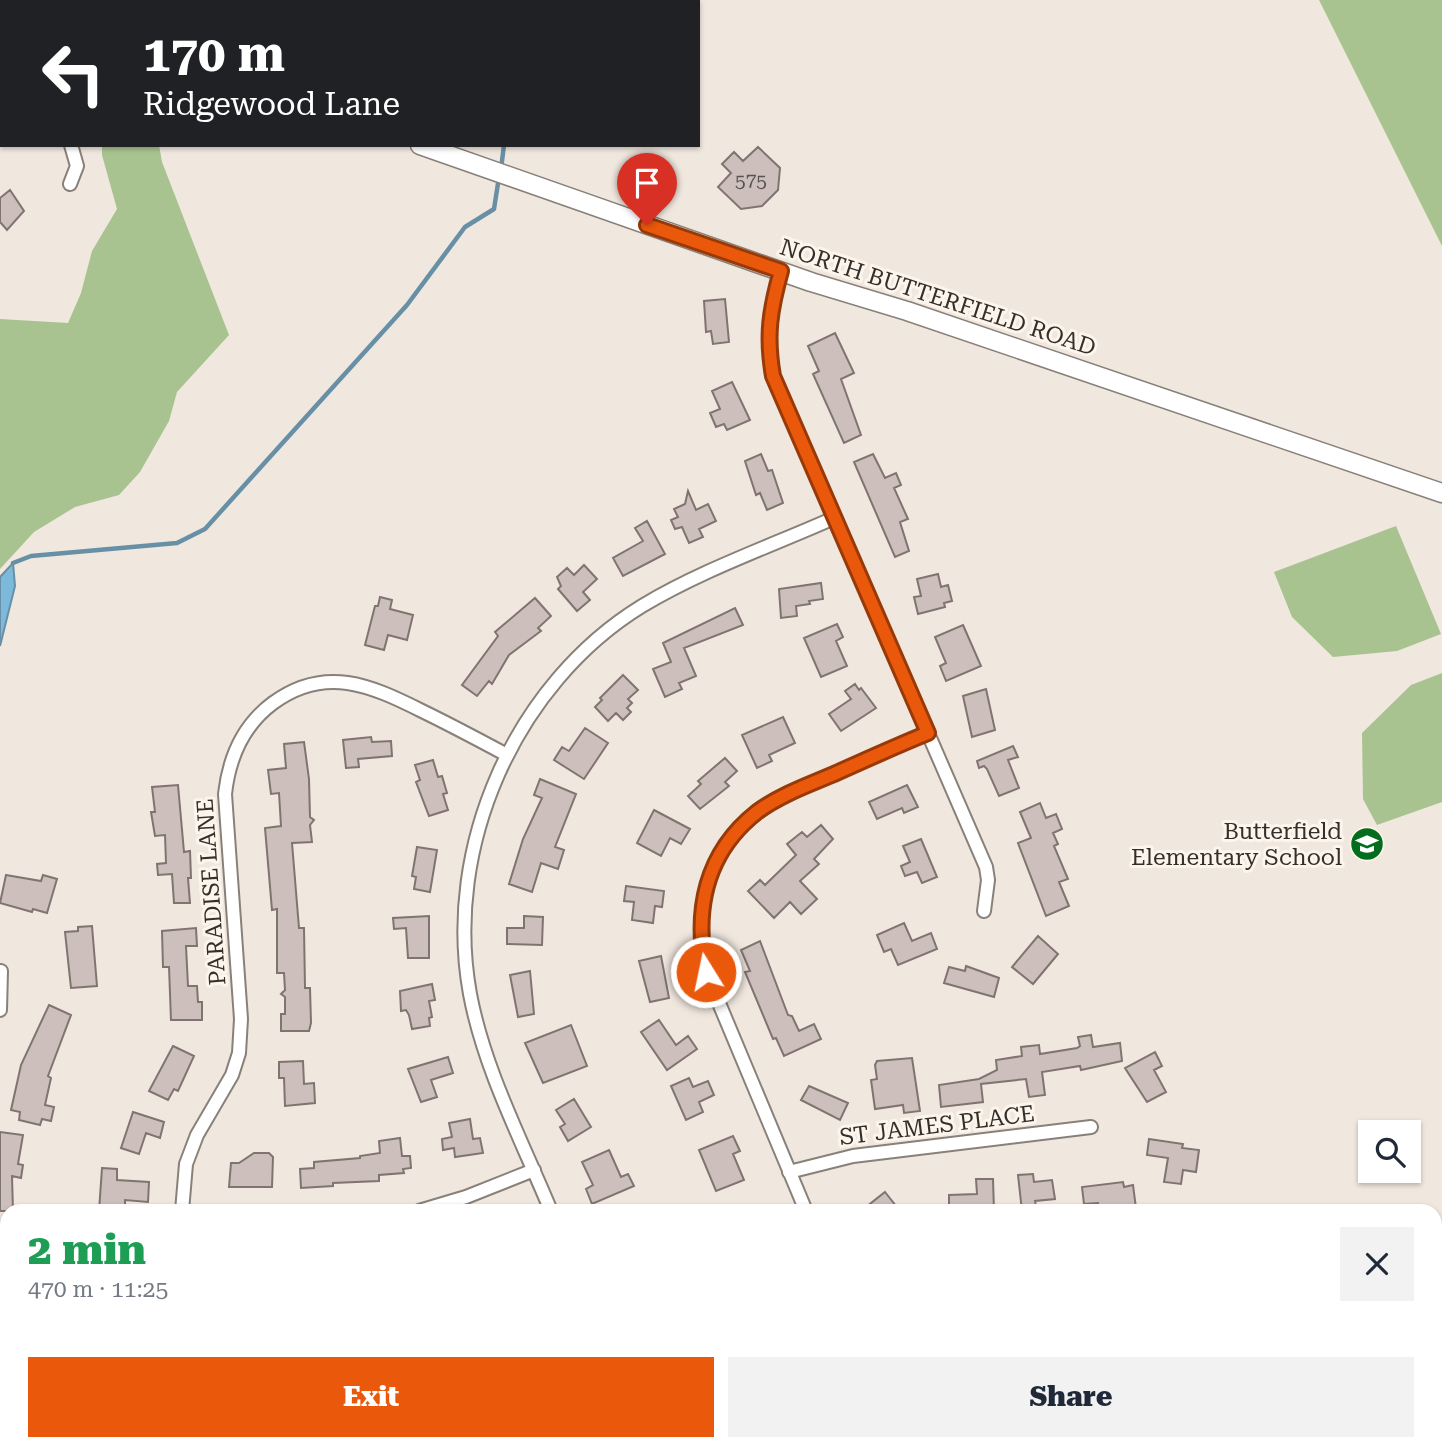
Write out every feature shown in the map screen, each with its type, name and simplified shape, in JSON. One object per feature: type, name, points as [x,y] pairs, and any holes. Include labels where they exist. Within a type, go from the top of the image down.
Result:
[{"type":"main road","name":"NORTH BUTTERFIELD ROAD","points":[[426,147],[781,271],[907,311],[1442,493]]},
{"type":"street","points":[[70,184],[77,166],[72,147]]},
{"type":"street","points":[[781,271],[769,313],[769,350],[773,376],[986,867],[988,880],[984,911]]},
{"type":"street","points":[[548,1204],[479,1033],[470,992],[465,946],[466,897],[473,853],[486,807],[507,755],[532,712],[565,670],[625,618],[685,583],[834,518]]},
{"type":"street","name":"PARADISE LANE","points":[[183,1204],[183,1188],[197,1135],[232,1075],[239,1053],[241,1019],[225,794],[232,757],[252,721],[282,697],[310,685],[341,681],[379,689],[507,755]]},
{"type":"street","points":[[803,1204],[706,972],[700,930],[707,882],[721,853],[741,827],[780,797],[928,733]]},
{"type":"street","points":[[0,1010],[1,971]]},
{"type":"street","name":"ST JAMES PLACE","points":[[789,1172],[853,1156],[1091,1126]]},
{"type":"street","points":[[442,1204],[534,1170]]},
{"type":"green space","points":[[1319,0],[1442,0],[1442,246]]},
{"type":"green space","points":[[102,147],[159,147],[162,162],[229,335],[177,392],[169,421],[140,472],[119,495],[75,507],[34,532],[0,569],[0,319],[68,323],[81,293],[92,251],[117,209]]},
{"type":"green space","points":[[1396,526],[1441,634],[1397,651],[1333,657],[1292,617],[1274,572]]},
{"type":"green space","points":[[1442,673],[1442,802],[1377,825],[1363,799],[1362,733],[1411,685]]},
{"type":"water","points":[[13,563],[15,586],[0,646],[0,577]]},
{"type":"building","points":[[758,147],[780,168],[778,190],[762,206],[741,209],[718,187],[731,173],[722,164],[734,152],[743,161]]},
{"type":"building","points":[[10,190],[24,211],[7,230],[0,222],[0,198]]},
{"type":"building","points":[[725,299],[729,342],[713,344],[711,331],[706,332],[704,301]]},
{"type":"building","points":[[835,333],[854,373],[841,379],[861,435],[844,443],[813,374],[819,371],[808,346]]},
{"type":"building","points":[[732,382],[750,420],[727,430],[724,424],[716,427],[710,413],[720,409],[712,391]]},
{"type":"building","points":[[761,454],[768,471],[772,470],[783,503],[767,510],[760,493],[756,495],[745,461]]},
{"type":"building","points":[[873,454],[885,478],[896,473],[901,485],[894,488],[908,519],[900,522],[909,551],[895,557],[854,462]]},
{"type":"building","points":[[688,491],[696,510],[708,504],[716,521],[699,529],[703,537],[689,543],[682,527],[675,529],[671,520],[678,517],[674,509],[685,504]]},
{"type":"building","points":[[647,521],[665,554],[623,576],[613,558],[643,541],[635,528]]},
{"type":"building","points":[[584,565],[597,579],[583,592],[590,600],[577,611],[558,589],[561,586],[557,577],[567,568],[574,575]]},
{"type":"building","points":[[938,574],[941,587],[948,585],[952,601],[944,603],[945,607],[918,614],[914,597],[921,596],[917,579]]},
{"type":"building","points":[[821,583],[823,599],[796,606],[797,616],[781,618],[779,589]]},
{"type":"building","points":[[380,597],[392,600],[390,609],[413,615],[407,640],[388,635],[384,650],[365,645]]},
{"type":"building","points":[[535,598],[551,616],[538,628],[541,631],[509,655],[492,684],[489,681],[477,696],[462,685],[498,636],[495,632]]},
{"type":"building","points":[[735,608],[743,625],[684,648],[696,676],[679,683],[682,689],[665,697],[653,669],[671,662],[663,643]]},
{"type":"building","points":[[837,624],[843,637],[836,641],[847,666],[821,677],[804,638]]},
{"type":"building","points":[[963,625],[981,666],[946,681],[940,666],[946,663],[935,637]]},
{"type":"building","points":[[623,675],[638,690],[628,699],[632,703],[627,708],[631,712],[623,720],[616,713],[608,721],[595,707],[602,700],[600,698]]},
{"type":"building","points":[[855,684],[876,708],[841,731],[829,714],[851,699],[845,691]]},
{"type":"building","points":[[986,689],[995,730],[972,737],[963,696]]},
{"type":"building","points":[[783,717],[795,743],[769,755],[772,761],[757,768],[742,735]]},
{"type":"building","points":[[585,728],[608,743],[584,779],[554,760],[562,747],[569,751]]},
{"type":"building","points":[[371,737],[372,742],[391,741],[392,756],[358,759],[359,767],[346,768],[343,740]]},
{"type":"building","points":[[304,742],[310,817],[314,820],[310,825],[312,842],[292,843],[299,928],[304,928],[305,988],[310,988],[311,1023],[309,1031],[281,1031],[281,1014],[285,1014],[285,997],[281,994],[285,990],[284,973],[277,973],[277,909],[272,910],[265,828],[281,826],[279,793],[271,794],[268,770],[286,768],[284,744]]},
{"type":"building","points":[[1013,746],[1018,757],[1008,760],[1019,788],[999,796],[987,769],[984,766],[979,768],[977,761]]},
{"type":"building","points":[[725,758],[737,771],[725,782],[729,786],[700,809],[688,796],[701,784],[698,781]]},
{"type":"building","points":[[433,760],[438,777],[442,776],[447,793],[443,794],[448,810],[429,816],[416,782],[420,780],[415,765]]},
{"type":"building","points":[[540,779],[576,794],[555,847],[564,850],[558,869],[541,863],[532,892],[509,884],[523,839],[542,798],[534,795]]},
{"type":"building","points":[[178,785],[184,852],[190,851],[190,903],[174,903],[172,874],[158,875],[157,864],[166,863],[165,835],[155,836],[151,812],[155,812],[152,787]]},
{"type":"building","points":[[907,785],[918,807],[904,813],[902,808],[877,819],[869,802]]},
{"type":"building","points":[[1040,803],[1046,818],[1056,814],[1062,829],[1053,833],[1058,844],[1054,846],[1068,879],[1059,882],[1069,906],[1046,916],[1018,843],[1031,838],[1020,812]]},
{"type":"building","points":[[654,810],[690,829],[681,844],[670,838],[661,856],[637,843]]},
{"type":"building","points":[[821,825],[833,839],[814,859],[819,864],[800,881],[817,899],[801,914],[790,902],[774,918],[748,891],[760,880],[765,885],[796,855],[787,844],[802,832],[807,837]]},
{"type":"building","points":[[921,839],[937,877],[922,883],[917,872],[905,876],[901,866],[910,862],[903,846]]},
{"type":"building","points":[[417,847],[437,850],[430,892],[414,889],[416,877],[412,876]]},
{"type":"building","points":[[6,875],[41,881],[43,875],[57,879],[47,913],[33,909],[32,912],[0,903]]},
{"type":"building","points":[[626,886],[664,891],[662,907],[655,906],[653,923],[632,920],[634,902],[624,901]]},
{"type":"building","points":[[429,916],[429,958],[408,958],[406,928],[394,929],[393,918]]},
{"type":"building","points":[[524,916],[543,917],[542,945],[507,944],[507,928],[524,928]]},
{"type":"building","points":[[904,923],[912,941],[931,933],[937,949],[898,965],[891,949],[884,952],[877,935]]},
{"type":"building","points":[[92,926],[97,986],[71,988],[65,932]]},
{"type":"building","points":[[196,928],[197,946],[186,946],[188,986],[197,986],[198,1002],[202,1002],[202,1020],[171,1020],[169,967],[163,967],[162,931]]},
{"type":"building","points":[[1038,936],[1058,954],[1033,984],[1012,967]]},
{"type":"building","points":[[760,941],[788,1015],[792,1016],[799,1031],[814,1024],[821,1039],[784,1056],[776,1038],[773,1039],[745,972],[750,971],[741,950]]},
{"type":"building","points":[[661,956],[669,998],[650,1002],[639,961]]},
{"type":"building","points":[[966,966],[999,978],[994,997],[944,983],[949,967],[965,971]]},
{"type":"building","points":[[530,971],[534,1014],[518,1017],[510,975]]},
{"type":"building","points":[[432,984],[435,1000],[429,1001],[432,1017],[429,1018],[430,1026],[412,1029],[406,1010],[401,1011],[400,991]]},
{"type":"building","points":[[49,1005],[71,1015],[48,1076],[51,1078],[45,1105],[54,1107],[51,1121],[42,1119],[40,1125],[19,1120],[20,1112],[11,1110],[21,1065]]},
{"type":"building","points":[[659,1020],[676,1045],[688,1036],[697,1049],[667,1070],[641,1032]]},
{"type":"building","points":[[571,1025],[587,1066],[543,1083],[525,1043]]},
{"type":"building","points":[[1091,1035],[1093,1047],[1120,1043],[1122,1061],[1081,1070],[1080,1066],[1042,1072],[1045,1095],[1029,1097],[1026,1079],[981,1084],[983,1102],[941,1107],[939,1085],[979,1079],[997,1070],[996,1060],[1022,1056],[1021,1047],[1039,1045],[1040,1054],[1077,1048],[1080,1046],[1078,1037]]},
{"type":"building","points":[[173,1046],[194,1056],[178,1091],[174,1089],[168,1100],[149,1091]]},
{"type":"building","points":[[1155,1052],[1162,1066],[1154,1070],[1166,1092],[1147,1102],[1125,1068]]},
{"type":"building","points":[[448,1057],[453,1073],[431,1080],[437,1097],[421,1102],[408,1069]]},
{"type":"building","points":[[912,1058],[920,1111],[904,1113],[903,1105],[875,1109],[871,1080],[877,1079],[877,1061]]},
{"type":"building","points":[[303,1061],[304,1084],[314,1083],[315,1103],[285,1106],[284,1078],[279,1078],[279,1062]]},
{"type":"building","points":[[689,1078],[693,1087],[708,1081],[714,1095],[699,1102],[703,1112],[686,1120],[671,1086]]},
{"type":"building","points":[[809,1086],[848,1103],[840,1120],[801,1100]]},
{"type":"building","points":[[574,1099],[591,1127],[568,1141],[560,1127],[565,1124],[556,1110]]},
{"type":"building","points":[[133,1112],[164,1122],[160,1138],[146,1133],[139,1154],[121,1148]]},
{"type":"building","points":[[470,1119],[473,1139],[480,1138],[483,1153],[455,1157],[454,1148],[443,1150],[442,1139],[452,1137],[449,1123]]},
{"type":"building","points":[[0,1132],[23,1135],[18,1164],[23,1165],[21,1178],[12,1176],[13,1204],[0,1204]]},
{"type":"building","points":[[733,1136],[740,1151],[733,1154],[744,1180],[716,1191],[699,1150]]},
{"type":"building","points":[[400,1138],[402,1156],[410,1156],[411,1168],[403,1169],[404,1173],[379,1175],[379,1181],[333,1183],[333,1186],[301,1188],[300,1169],[314,1168],[314,1162],[360,1158],[380,1153],[379,1141]]},
{"type":"building","points":[[1149,1139],[1183,1144],[1182,1148],[1199,1150],[1196,1172],[1183,1170],[1181,1184],[1164,1182],[1168,1158],[1147,1155]]},
{"type":"building","points":[[609,1150],[621,1177],[628,1174],[634,1186],[592,1204],[586,1189],[593,1185],[582,1162]]},
{"type":"building","points":[[254,1153],[269,1153],[273,1157],[272,1187],[229,1187],[231,1163],[239,1163]]},
{"type":"building","points":[[102,1168],[117,1169],[117,1180],[149,1182],[148,1202],[125,1200],[125,1204],[99,1204]]},
{"type":"building","points":[[1033,1174],[1034,1182],[1052,1180],[1055,1199],[1035,1201],[1036,1204],[1021,1204],[1018,1175]]},
{"type":"building","points":[[976,1179],[993,1179],[994,1204],[949,1204],[949,1195],[977,1194]]},
{"type":"building","points":[[1123,1182],[1124,1187],[1133,1185],[1135,1204],[1084,1204],[1082,1187]]},
{"type":"building","points":[[885,1192],[894,1204],[870,1204]]},
{"type":"waterway","points":[[501,169],[504,147]]},
{"type":"waterway","points":[[13,563],[31,556],[177,543],[205,529],[407,305],[465,227],[494,209],[499,177]]},
{"type":"place","name":"Butterfield Elementary School","points":[[1367,844]]},
{"type":"route","points":[[647,225],[781,271],[769,313],[769,350],[773,376],[928,733],[780,797],[741,827],[721,853],[704,891],[700,930],[706,972]]}]
